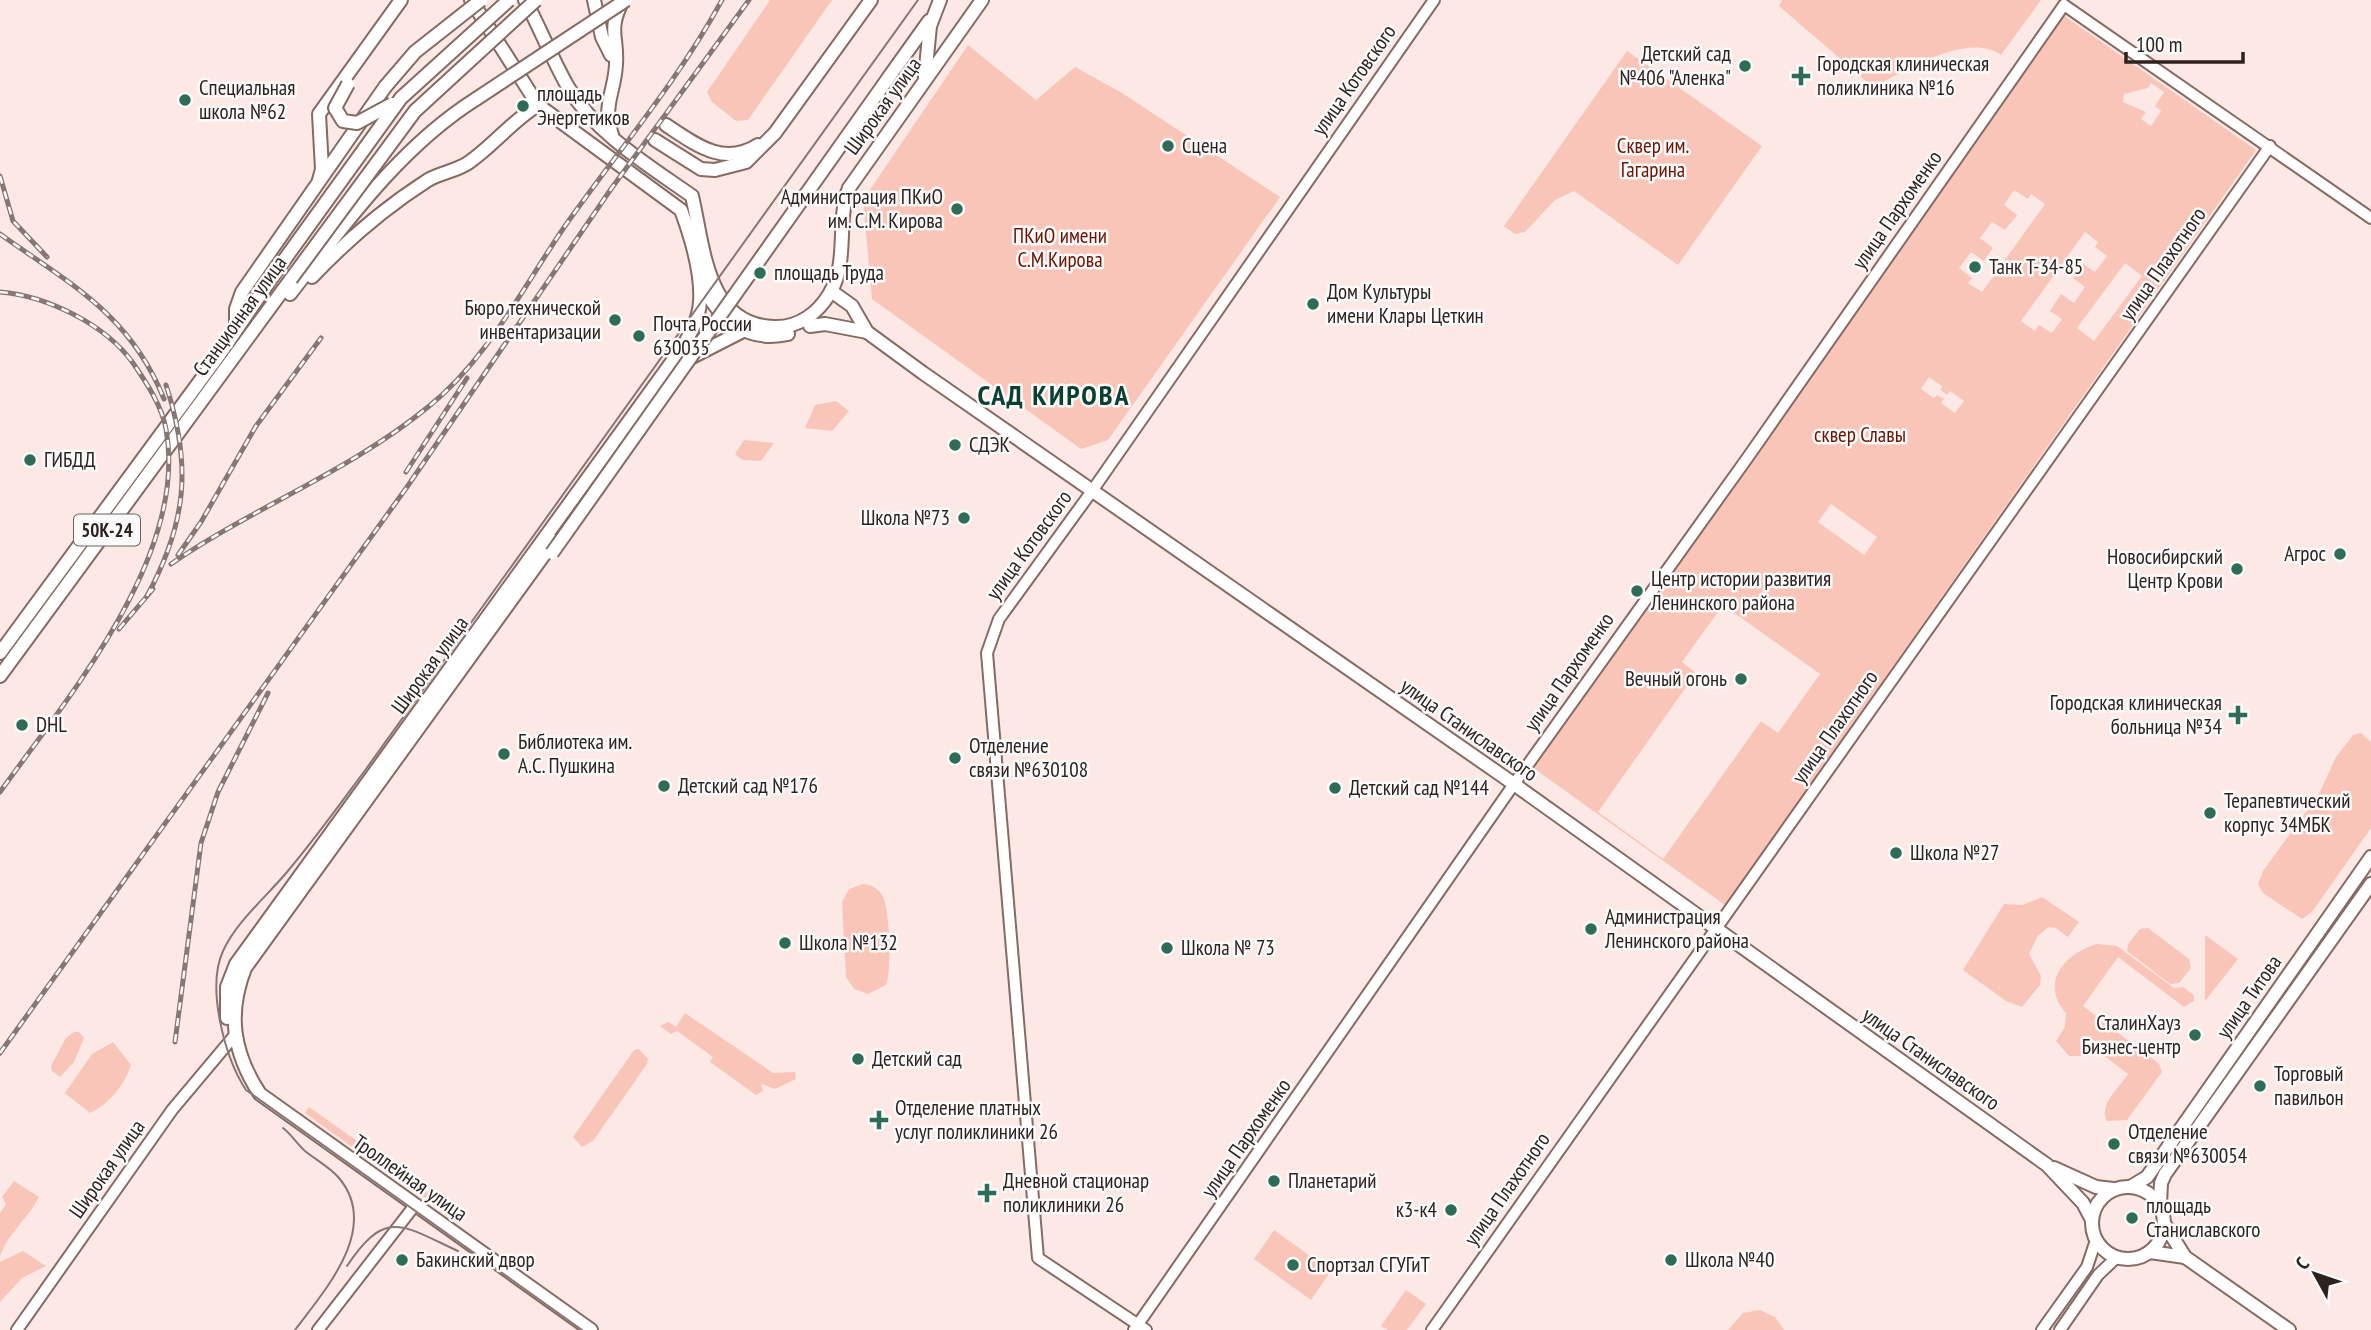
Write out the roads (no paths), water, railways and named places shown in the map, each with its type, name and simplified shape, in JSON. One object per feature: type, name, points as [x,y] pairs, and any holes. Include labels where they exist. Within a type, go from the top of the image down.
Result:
[{"type":"main road","name":"50К-24","points":[[236,329],[236,309],[242,292],[316,187],[322,169],[319,114],[401,0]]},
{"type":"main road","points":[[401,98],[365,120],[349,124],[337,116],[335,108],[348,85],[410,0]]},
{"type":"main road","points":[[471,0],[538,105],[681,210],[696,270],[715,307],[743,331],[751,335],[781,336],[825,324],[867,332]]},
{"type":"main road","points":[[316,187],[385,88],[415,52],[481,0]]},
{"type":"main road","name":"Станционная улица","points":[[0,676],[208,381],[236,329],[401,98],[509,0]]},
{"type":"main road","points":[[525,0],[569,88],[613,138],[692,196],[706,265],[721,300],[741,319],[756,327],[794,326],[815,312],[835,293]]},
{"type":"main road","name":"Станционная улица","points":[[0,653],[208,381],[291,279],[415,111],[536,0]]},
{"type":"main road","points":[[594,0],[602,37],[616,64]]},
{"type":"main road","points":[[613,138],[607,107],[616,64],[612,35],[624,0]]},
{"type":"main road","points":[[281,306],[382,181],[446,120],[624,0]]},
{"type":"main road","points":[[655,140],[688,163],[715,170],[746,162],[775,133],[871,0]]},
{"type":"main road","points":[[526,579],[552,553],[932,17],[940,0]]},
{"type":"main road","name":"Широкая улица","points":[[835,293],[846,271],[842,244],[844,202],[849,188],[982,0]]},
{"type":"main road","points":[[923,84],[932,17]]},
{"type":"main road","name":"50К-24","points":[[208,381],[235,366],[281,306],[375,220],[430,179],[473,159],[520,116],[538,105]]},
{"type":"main road","points":[[666,125],[703,149],[723,154],[746,151],[775,133]]},
{"type":"main road","name":"Широкая улица","points":[[235,1035],[227,1018],[225,1002],[230,974],[236,964],[643,402],[695,324],[701,302],[696,270]]},
{"type":"main road","points":[[810,326],[835,293]]},
{"type":"main road","points":[[835,293],[852,306],[867,332]]},
{"type":"main road","name":"Широкая улица","points":[[235,1035],[233,1007],[245,968],[688,358],[743,331]]},
{"type":"main road","name":"улица Станиславского","points":[[867,332],[1514,784],[2047,1165]]},
{"type":"main road","name":"улица Титова","points":[[2165,1163],[2371,857]]},
{"type":"main road","name":"улица Титова","points":[[2165,1163],[2371,884]]},
{"type":"main road","name":"Троллейная улица","points":[[235,1035],[249,1078],[260,1094],[592,1330]]},
{"type":"main road","points":[[2047,1165],[2096,1187],[2113,1189],[2132,1186],[2165,1163]]},
{"type":"main road","points":[[2165,1163],[2160,1204],[2165,1225],[2185,1257],[2289,1330]]},
{"type":"main road","points":[[2047,1165],[2083,1203],[2092,1220],[2096,1240],[2117,1257],[2139,1258],[2150,1252],[2160,1240],[2165,1225]]},
{"type":"main road","points":[[2132,1186],[2146,1191],[2160,1204]]},
{"type":"main road","points":[[2092,1220],[2098,1202],[2113,1189]]},
{"type":"main road","points":[[2150,1252],[2185,1257]]},
{"type":"street","name":"улица Котовского","points":[[1140,1328],[1038,1258],[987,653],[999,619],[1093,491],[1434,0]]},
{"type":"street","points":[[2064,3],[2371,218]]},
{"type":"street","name":"улица Пархоменко","points":[[1140,1328],[1514,784],[1748,457],[2064,3]]},
{"type":"street","name":"улица Плахотного","points":[[1432,1330],[2270,146]]},
{"type":"street","name":"Широкая улица","points":[[17,1330],[173,1110],[235,1035]]},
{"type":"street","points":[[318,1330],[415,1205]]},
{"type":"street","points":[[2042,1330],[2087,1267],[2096,1240]]},
{"type":"street","points":[[2060,1330],[2098,1275],[2117,1257]]},
{"type":"tram line","points":[[582,1330],[246,1090],[231,1060],[220,1022],[216,984],[218,966],[223,951],[236,930],[297,860],[366,769],[918,0]]},
{"type":"tram line","points":[[283,1128],[305,1151],[339,1178],[350,1197],[354,1217],[344,1258],[333,1278],[295,1330]]},
{"type":"tram line","points":[[347,1266],[373,1235],[396,1227],[423,1234],[458,1251]]},
{"type":"railway","points":[[171,564],[235,524],[367,451],[428,407],[449,388],[503,322],[565,226],[686,59],[722,0]]},
{"type":"railway","points":[[0,1053],[407,487],[611,189],[749,0]]},
{"type":"railway","points":[[0,176],[13,221],[47,257]]},
{"type":"railway","points":[[0,234],[74,286],[116,323],[134,344],[164,399]]},
{"type":"railway","points":[[0,292],[37,299],[74,314],[91,324],[121,349],[143,378],[161,412],[166,429],[168,477],[159,525],[142,573],[118,621],[89,668],[0,792]]},
{"type":"railway","points":[[178,555],[201,522],[256,426],[321,338]]},
{"type":"railway","points":[[406,472],[467,378]]},
{"type":"railway","points":[[147,596],[170,543],[181,493],[180,441],[166,385]]},
{"type":"railway","points":[[119,629],[153,589]]},
{"type":"railway","points":[[175,1042],[201,843],[218,792],[268,693]]},
{"type":"place","name":"Детский сад №406 \"Аленка\"","points":[[1745,66]]},
{"type":"place","name":"Городская клиническая поликлиника №16","points":[[1801,76]]},
{"type":"place","name":"Специальная школа №62","points":[[185,100]]},
{"type":"place","name":"площадь Энергетиков","points":[[523,106]]},
{"type":"place","name":"Сцена","points":[[1168,146]]},
{"type":"place","name":"Администрация ПКиО им. С.М. Кирова","points":[[957,209]]},
{"type":"place","name":"Танк Т-34-85","points":[[1975,267]]},
{"type":"place","name":"площадь Труда","points":[[760,273]]},
{"type":"place","name":"Дом Культуры имени Клары Цеткин","points":[[1313,304]]},
{"type":"place","name":"Бюро технической инвентаризации","points":[[615,320]]},
{"type":"place","name":"Почта России 630035","points":[[639,336]]},
{"type":"place","name":"СДЭК","points":[[955,445]]},
{"type":"place","name":"ГИБДД","points":[[30,460]]},
{"type":"place","name":"Школа №73","points":[[964,518]]},
{"type":"place","name":"Агрос","points":[[2340,554]]},
{"type":"place","name":"Новосибирский Центр Крови","points":[[2237,569]]},
{"type":"place","name":"Центр истории развития Ленинского района","points":[[1637,591]]},
{"type":"place","name":"Вечный огонь","points":[[1741,679]]},
{"type":"place","name":"Городская клиническая больница №34","points":[[2238,715]]},
{"type":"place","name":"DHL","points":[[22,725]]},
{"type":"place","name":"Библиотека им. А.С. Пушкина","points":[[504,754]]},
{"type":"place","name":"Отделение связи №630108","points":[[955,758]]},
{"type":"place","name":"Детский сад №176","points":[[664,786]]},
{"type":"place","name":"Детский сад №144","points":[[1335,788]]},
{"type":"place","name":"Терапевтический корпус 34МБК","points":[[2210,813]]},
{"type":"place","name":"Школа №27","points":[[1896,853]]},
{"type":"place","name":"Администрация Ленинского района","points":[[1591,929]]},
{"type":"place","name":"Школа №132","points":[[785,943]]},
{"type":"place","name":"Школа № 73","points":[[1167,948]]},
{"type":"place","name":"СталинХауз Бизнес-центр","points":[[2195,1035]]},
{"type":"place","name":"Детский сад","points":[[858,1059]]},
{"type":"place","name":"Торговый павильон","points":[[2260,1086]]},
{"type":"place","name":"Отделение платных услуг поликлиники 26","points":[[879,1120]]},
{"type":"place","name":"Отделение связи №630054","points":[[2114,1144]]},
{"type":"place","name":"Планетарий","points":[[1274,1181]]},
{"type":"place","name":"Дневной стационар поликлиники 26","points":[[987,1193]]},
{"type":"place","name":"к3-к4","points":[[1451,1210]]},
{"type":"place","name":"площадь Станиславского","points":[[2132,1218]]},
{"type":"place","name":"Бакинский двор","points":[[402,1260]]},
{"type":"place","name":"Школа №40","points":[[1671,1260]]},
{"type":"place","name":"Спортзал СГУГиТ","points":[[1293,1265]]},
{"type":"district","name":"САД КИРОВА","points":[[1054,395]]},
{"type":"park label","name":"Сквер им. Гагарина","points":[[1653,158]]},
{"type":"park label","name":"ПКиО имени С.М.Кирова","points":[[1060,248]]},
{"type":"park label","name":"сквер Славы","points":[[1860,435]]}]
